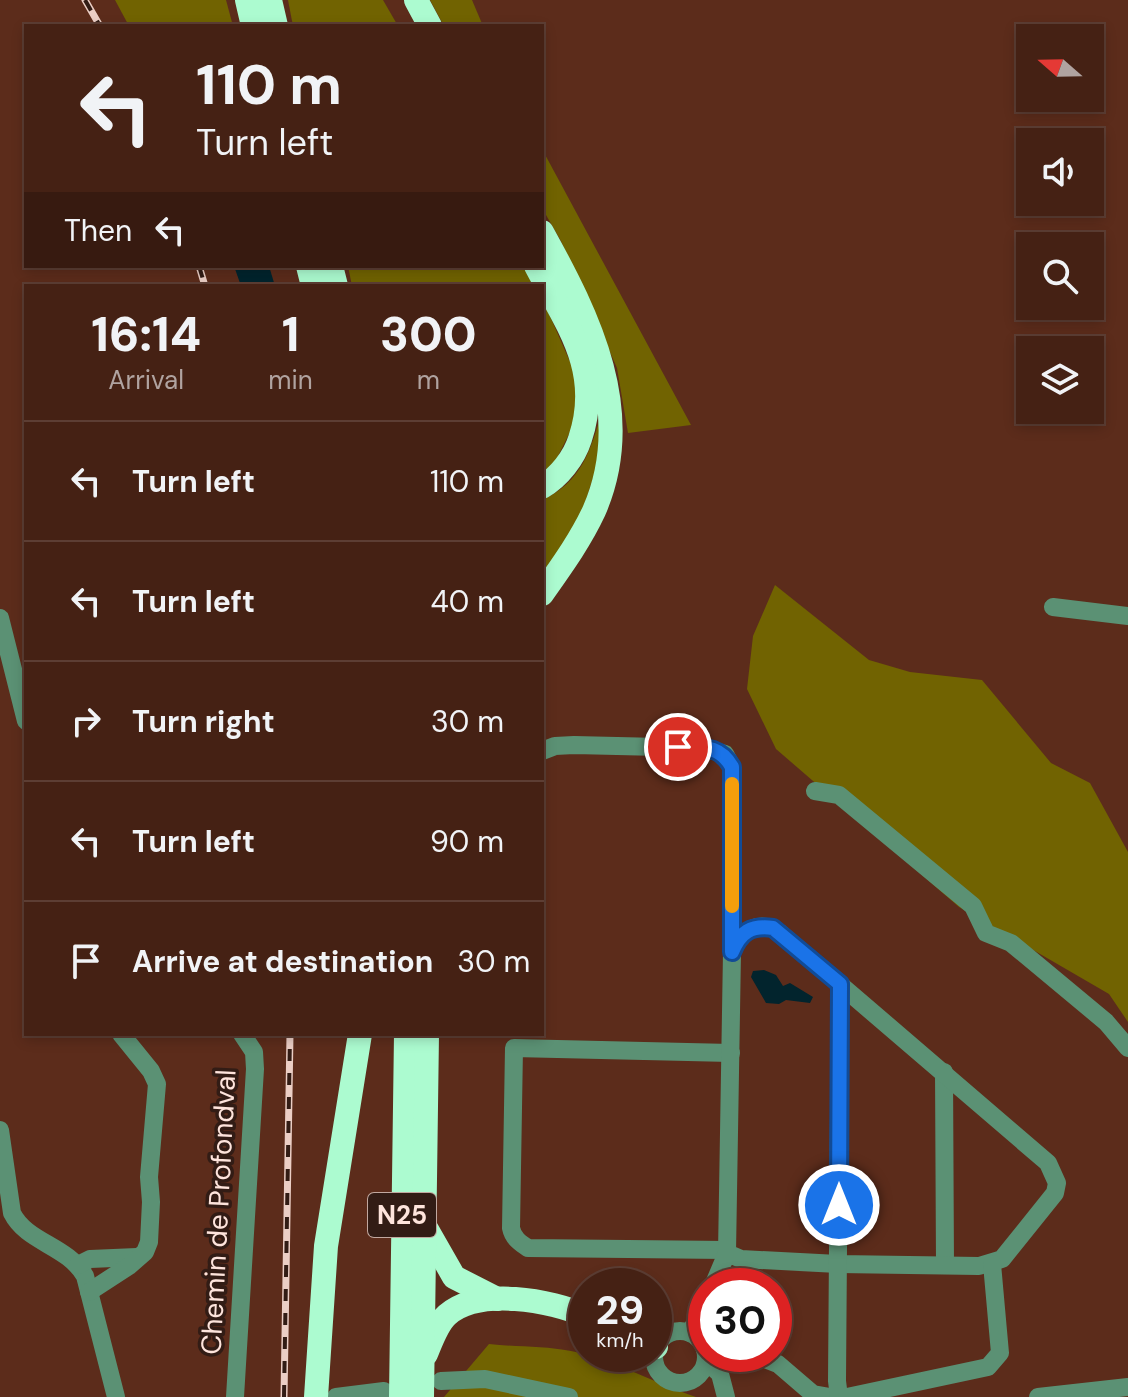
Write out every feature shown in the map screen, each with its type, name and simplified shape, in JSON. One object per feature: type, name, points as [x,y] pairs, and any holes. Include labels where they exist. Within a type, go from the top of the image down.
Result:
[{"type":"highway","points":[[247,0],[253,24]]},
{"type":"highway","points":[[270,0],[276,24]]},
{"type":"highway","points":[[398,0],[410,24]]},
{"type":"highway","points":[[416,0],[429,24]]},
{"type":"highway","points":[[544,236],[598,347],[608,386],[612,431],[607,470],[595,509],[575,547],[544,591]]},
{"type":"highway","points":[[537,268],[585,366],[589,396],[586,422],[578,446],[565,466],[544,485]]},
{"type":"highway","points":[[316,1397],[326,1246],[360,1036]]},
{"type":"highway","name":"N25","points":[[392,1394],[406,1036]]},
{"type":"highway","name":"N25","points":[[422,1397],[427,1036]]},
{"type":"highway","points":[[424,1226],[454,1277],[497,1299]]},
{"type":"highway","points":[[423,1360],[445,1316],[466,1304],[497,1299],[568,1308]]},
{"type":"street","points":[[1053,607],[1128,616]]},
{"type":"street","points":[[0,618],[24,713]]},
{"type":"street","points":[[544,750],[574,745],[703,748],[725,754],[732,767],[727,1251],[720,1268]]},
{"type":"street","points":[[812,788],[839,795],[973,906],[981,938],[1011,943],[1106,1022],[1128,1048]]},
{"type":"street","points":[[731,1053],[514,1041],[511,1228],[521,1244],[528,1248],[727,1251],[741,1259],[838,1264],[992,1264],[1002,1259],[1055,1193],[1057,1183],[1048,1163],[773,928],[760,926],[748,929],[738,938],[732,952]]},
{"type":"street","points":[[839,1397],[840,984]]},
{"type":"street","points":[[89,1292],[145,1252],[149,1242],[149,1177],[157,1084],[151,1071],[123,1036]]},
{"type":"street","name":"Chemin de Profondval","points":[[235,1397],[255,1069],[254,1052],[243,1036]]},
{"type":"street","points":[[944,1072],[945,1265]]},
{"type":"street","points":[[0,1130],[12,1213],[17,1224],[78,1265],[89,1292],[116,1397]]},
{"type":"street","points":[[78,1265],[90,1259],[137,1257]]},
{"type":"street","points":[[847,1397],[988,1367],[1000,1353],[992,1264]]},
{"type":"street","points":[[660,1372],[664,1378],[680,1384],[696,1378],[700,1372]]},
{"type":"street","points":[[718,1372],[725,1394]]},
{"type":"street","points":[[787,1372],[813,1394],[830,1397]]},
{"type":"street","points":[[696,1378],[725,1394]]},
{"type":"street","points":[[441,1381],[485,1379],[569,1397]]},
{"type":"street","points":[[1038,1397],[1128,1387]]},
{"type":"street","points":[[336,1397],[392,1394]]},
{"type":"shaded area","points":[[115,0],[226,0],[232,24],[128,24]]},
{"type":"shaded area","points":[[288,0],[383,0],[397,24],[293,24]]},
{"type":"shaded area","points":[[430,0],[472,0],[482,24],[443,24]]},
{"type":"shaded area","points":[[544,153],[691,425],[628,433],[617,368],[561,241],[544,211]]},
{"type":"shaded area","points":[[348,268],[526,268],[535,284],[352,284]]},
{"type":"shaded area","points":[[544,303],[578,380],[573,426],[553,466],[544,472]]},
{"type":"shaded area","points":[[602,412],[596,469],[579,521],[544,573],[544,499],[567,484],[588,452]]},
{"type":"shaded area","points":[[775,585],[869,660],[910,672],[982,680],[1051,763],[1090,783],[1128,852],[1128,1022],[1109,994],[959,907],[776,749],[747,689],[753,636]]},
{"type":"shaded area","points":[[489,1344],[568,1351],[568,1372],[634,1372],[696,1397],[444,1397]]},
{"type":"water","points":[[235,268],[270,268],[274,284],[240,284]]},
{"type":"water","points":[[764,970],[776,975],[783,986],[790,983],[813,997],[810,1003],[786,1000],[779,1004],[766,1003],[751,977],[753,971]]},
{"type":"railway","points":[[85,0],[99,24]]},
{"type":"railway","points":[[200,268],[204,284]]},
{"type":"railway","points":[[284,1397],[290,1036]]},
{"type":"slow traffic","points":[[732,784],[732,906]]},
{"type":"route","points":[[678,747],[716,750],[725,754],[732,767],[732,952],[738,938],[748,929],[760,926],[773,928],[840,984],[839,1205]]}]
